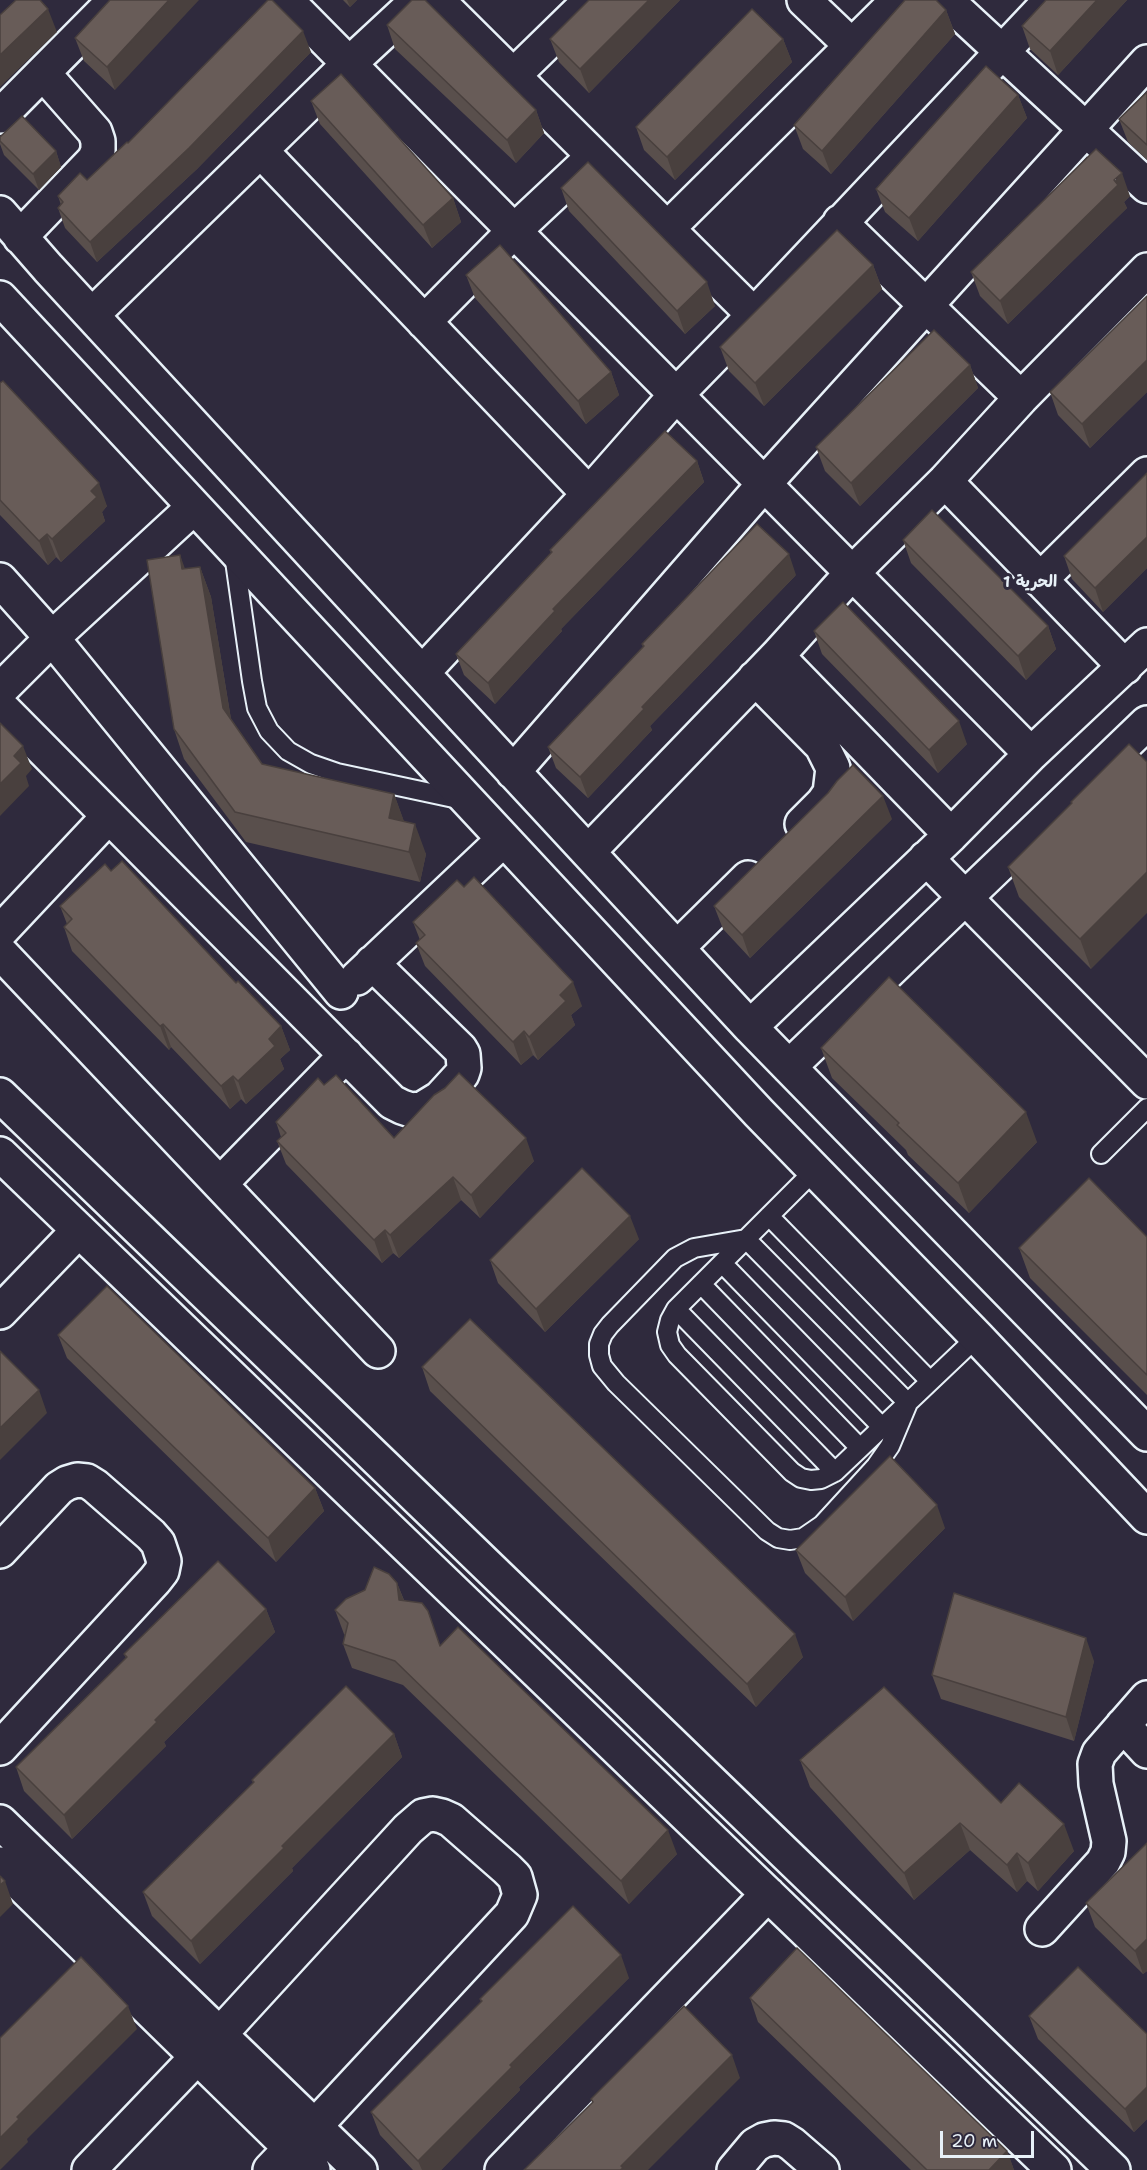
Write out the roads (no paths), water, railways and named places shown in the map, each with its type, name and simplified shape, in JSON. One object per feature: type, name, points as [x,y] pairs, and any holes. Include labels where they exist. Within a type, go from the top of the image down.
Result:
[{"type":"street","points":[[0,116],[115,0]]},
{"type":"street","points":[[286,0],[1031,754]]},
{"type":"street","points":[[92,315],[349,64],[418,0]]},
{"type":"street","points":[[437,0],[754,315]]},
{"type":"street","points":[[513,76],[591,0]]},
{"type":"street","points":[[804,0],[852,46]]},
{"type":"street","points":[[667,229],[898,0]]},
{"type":"street","points":[[946,0],[1147,186]]},
{"type":"street","points":[[422,673],[589,494],[676,395],[1051,0]]},
{"type":"street","points":[[513,772],[764,484],[1147,62]]},
{"type":"street","points":[[43,73],[95,132],[98,151],[94,160],[10,225],[750,1027],[1147,1434]]},
{"type":"street","points":[[261,151],[589,494]]},
{"type":"street","points":[[424,322],[514,231],[594,156]]},
{"type":"street","points":[[840,222],[1021,398]]},
{"type":"street","points":[[588,852],[766,667],[852,573],[945,481],[1021,398],[1147,270]]},
{"type":"street","points":[[0,298],[815,1170],[1147,1517]]},
{"type":"street","points":[[1040,580],[1147,474]]},
{"type":"street","points":[[750,1027],[951,835],[1031,754],[1136,656],[1040,580],[945,481]]},
{"type":"street","points":[[0,690],[52,638],[194,507]]},
{"type":"street","points":[[0,580],[52,638],[341,992]]},
{"type":"street","points":[[766,667],[833,736],[951,835]]},
{"type":"street","points":[[0,706],[392,1102],[411,1110],[422,1109],[432,1104],[462,1074],[463,1054],[372,963]]},
{"type":"street","points":[[789,1067],[1147,723]]},
{"type":"street","points":[[677,948],[824,803],[830,793],[833,736]]},
{"type":"street","points":[[0,932],[110,816]]},
{"type":"street","points":[[312,1020],[504,839]]},
{"type":"street","points":[[926,858],[1147,1082]]},
{"type":"street","points":[[0,952],[378,1351]]},
{"type":"street","points":[[220,1184],[346,1055]]},
{"type":"street","points":[[0,1095],[1113,2170]]},
{"type":"street","points":[[0,1154],[1054,2170]]},
{"type":"street","points":[[0,1312],[79,1230]]},
{"type":"street","points":[[0,1551],[59,1488],[77,1480],[87,1481],[95,1486],[151,1535],[158,1543],[164,1561],[162,1571],[156,1580],[0,1748]]},
{"type":"street","points":[[1042,1929],[1096,1871],[1108,1852],[1109,1841],[1094,1774],[1095,1764],[1100,1753],[1147,1698]]},
{"type":"street","points":[[1123,1725],[1147,1751]]},
{"type":"street","points":[[89,2170],[209,2045],[408,1829],[423,1816],[433,1814],[442,1816],[451,1820],[515,1877],[520,1895],[512,1914],[315,2126]]},
{"type":"street","points":[[0,1822],[209,2045],[291,2163]]},
{"type":"street","points":[[0,1864],[209,2045],[315,2126],[360,2170]]},
{"type":"street","points":[[502,2170],[768,1894]]},
{"type":"street","points":[[734,2170],[755,2145],[774,2138],[784,2139],[792,2144],[822,2170]]},
{"type":"lane","points":[[234,549],[257,708],[275,738],[288,751],[303,760],[337,773],[469,802]]},
{"type":"lane","points":[[1101,1154],[1147,1108]]},
{"type":"lane","points":[[815,1170],[676,1309],[670,1320],[668,1332],[670,1345],[677,1355],[792,1472],[801,1478],[811,1480],[821,1479],[835,1472],[977,1337]]},
{"type":"lane","points":[[769,1216],[930,1381]]},
{"type":"lane","points":[[746,1239],[908,1403]]},
{"type":"lane","points":[[746,1239],[684,1252],[668,1265],[610,1325],[599,1344],[599,1355],[602,1366],[616,1383],[767,1531],[778,1538],[790,1540],[803,1538],[822,1525],[876,1467],[890,1446],[908,1403]]},
{"type":"lane","points":[[722,1263],[882,1427]]},
{"type":"lane","points":[[700,1284],[860,1448]]},
{"type":"lane","points":[[676,1309],[835,1472]]},
{"type":"district","name":"الحرية 1","points":[[1030,583]]}]
